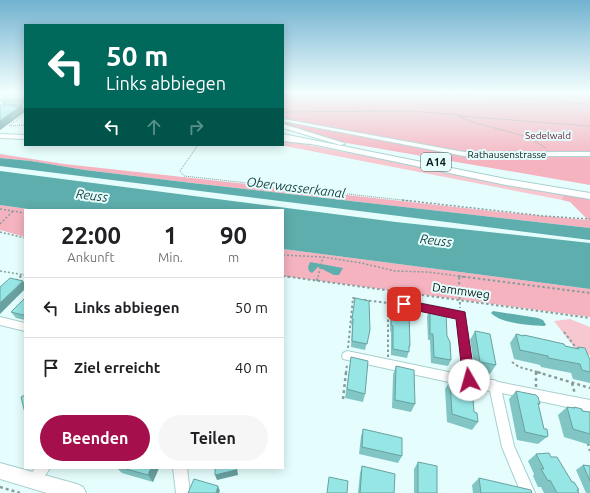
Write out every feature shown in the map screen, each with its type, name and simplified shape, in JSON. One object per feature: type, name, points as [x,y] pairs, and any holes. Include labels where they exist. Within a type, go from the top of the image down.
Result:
[{"type":"highway","name":"A14","points":[[284,132],[460,167],[590,189]]},
{"type":"highway","name":"A14","points":[[284,137],[590,195]]},
{"type":"main road","points":[[0,471],[38,474],[77,493]]},
{"type":"street","name":"Rathausenstrasse","points":[[284,120],[464,154],[590,154]]},
{"type":"street","points":[[284,126],[342,144]]},
{"type":"street","points":[[0,136],[24,137]]},
{"type":"street","points":[[404,304],[461,315],[469,380]]},
{"type":"street","points":[[0,321],[24,327]]},
{"type":"street","points":[[347,356],[494,385],[590,406]]},
{"type":"street","points":[[494,385],[508,447],[528,493]]},
{"type":"street","points":[[180,469],[183,493]]},
{"type":"path","points":[[9,126],[22,116]]},
{"type":"path","points":[[460,116],[460,118],[472,122],[528,137],[555,154]]},
{"type":"path","points":[[472,116],[590,126]]},
{"type":"path","points":[[4,126],[24,125]]},
{"type":"path","points":[[197,146],[180,171],[184,176],[536,215],[590,219]]},
{"type":"path","points":[[0,209],[24,213]]},
{"type":"path","points":[[0,224],[13,211]]},
{"type":"path","points":[[0,232],[24,238]]},
{"type":"path","points":[[284,255],[361,263],[395,271],[426,272],[590,293]]},
{"type":"path","points":[[317,280],[323,258]]},
{"type":"path","points":[[0,270],[24,274]]},
{"type":"path","points":[[12,285],[24,274]]},
{"type":"path","name":"Dammweg","points":[[284,276],[590,318]]},
{"type":"path","points":[[459,277],[460,300]]},
{"type":"path","points":[[343,399],[353,298],[402,305],[404,304]]},
{"type":"path","points":[[388,303],[388,364]]},
{"type":"path","points":[[564,332],[578,351]]},
{"type":"path","points":[[512,362],[519,367],[590,388]]},
{"type":"path","points":[[536,372],[536,388]]},
{"type":"path","points":[[572,382],[576,396]]},
{"type":"path","points":[[588,442],[590,451]]},
{"type":"path","points":[[0,487],[20,493]]},
{"type":"shaded area","points":[[284,140],[563,195],[562,200],[284,146]]},
{"type":"shaded area","points":[[570,319],[590,327],[590,355],[581,356],[554,321]]},
{"type":"green space","name":"Sedelwald","points":[[284,116],[590,116],[590,185],[341,142],[284,125],[284,122],[432,150],[433,148],[284,119]]},
{"type":"green space","points":[[0,154],[64,164],[501,212],[588,220],[570,202],[562,200],[563,195],[590,199],[590,228],[85,170],[31,161],[0,158]]},
{"type":"green space","points":[[0,205],[28,209],[24,209],[24,237],[0,230]]},
{"type":"green space","points":[[284,249],[590,289],[590,317],[284,276]]},
{"type":"water","points":[[0,158],[192,183],[590,228],[590,240],[0,166]]},
{"type":"water","name":"Reuss","points":[[0,171],[396,222],[590,243],[590,289],[284,249],[284,209],[28,209],[0,205]]},
{"type":"water","points":[[310,262],[343,268],[339,275],[334,275],[318,267],[312,273],[309,271],[308,267]]},
{"type":"water","points":[[493,311],[538,318],[543,320],[546,325],[531,325],[509,322],[496,317],[491,313]]},
{"type":"building","points":[[0,116],[7,116],[0,121]]},
{"type":"building","points":[[10,278],[23,281],[0,303],[0,287]]},
{"type":"building","points":[[355,298],[369,301],[370,330],[367,344],[352,341],[352,319]]},
{"type":"building","points":[[24,299],[23,315],[11,312]]},
{"type":"building","points":[[392,304],[407,307],[407,312],[409,312],[409,352],[393,349],[393,326],[391,325]]},
{"type":"building","points":[[430,310],[446,313],[447,336],[450,342],[451,360],[434,357],[433,334],[430,334]]},
{"type":"building","points":[[475,331],[490,334],[496,365],[480,362]]},
{"type":"building","points":[[516,334],[564,344],[565,346],[579,349],[578,347],[585,348],[590,360],[590,372],[582,370],[580,364],[548,358],[548,356],[520,350]]},
{"type":"building","points":[[351,357],[368,361],[365,394],[347,389]]},
{"type":"building","points":[[396,366],[414,370],[415,404],[395,400]]},
{"type":"building","points":[[450,381],[472,386],[474,412],[477,413],[478,422],[452,414]]},
{"type":"building","points":[[516,391],[536,395],[538,397],[544,429],[547,429],[547,437],[525,432]]},
{"type":"building","points":[[24,396],[24,409],[21,397]]},
{"type":"building","points":[[567,407],[575,408],[574,407],[582,409],[582,411],[590,412],[590,434],[573,429]]},
{"type":"building","points":[[363,429],[402,438],[402,456],[362,447]]},
{"type":"building","points":[[549,453],[551,457],[557,457],[572,482],[574,482],[579,490],[577,490],[579,493],[557,493],[550,480],[548,481],[541,469],[544,469],[536,454]]},
{"type":"building","points":[[418,462],[437,466],[437,493],[418,493]]},
{"type":"building","points":[[583,465],[590,466],[590,481]]},
{"type":"building","points":[[362,466],[395,474],[394,493],[360,493]]},
{"type":"building","points":[[126,469],[151,469],[148,475]]},
{"type":"building","points":[[215,469],[236,469],[236,470],[215,475]]},
{"type":"building","points":[[329,477],[348,481],[347,493],[327,493]]},
{"type":"building","points":[[479,478],[531,490],[532,493],[481,493]]},
{"type":"building","points":[[194,479],[218,486],[216,493],[188,493]]},
{"type":"route","points":[[404,304],[461,315],[469,380]]},
{"type":"water label","name":"Oberwasserkanal","points":[[296,187]]}]
